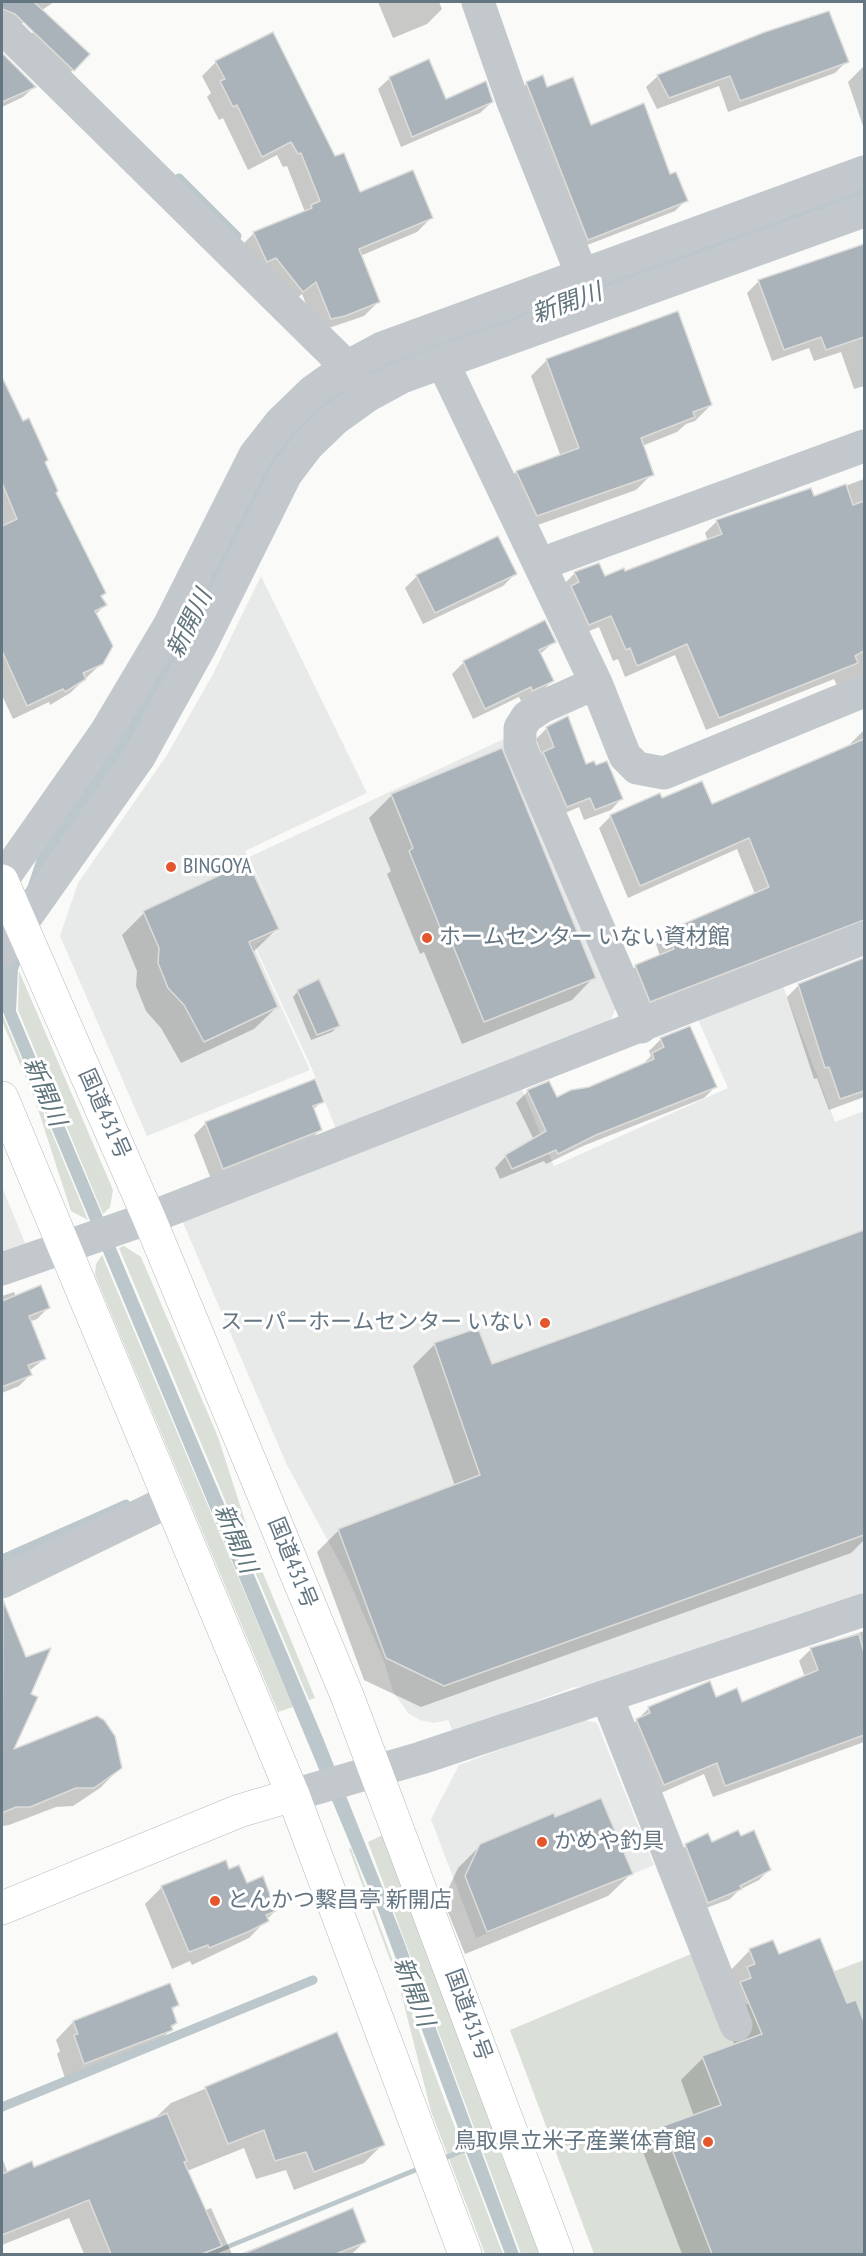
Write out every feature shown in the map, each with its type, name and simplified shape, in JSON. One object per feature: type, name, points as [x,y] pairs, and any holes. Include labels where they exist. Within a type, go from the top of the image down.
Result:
[{"type":"main road","name":"国道431号","points":[[12,915],[145,1219],[557,2254]]},
{"type":"main road","points":[[2,1098],[67,1245],[169,1500],[302,1793],[465,2254]]},
{"type":"main road","points":[[2,1908],[239,1811],[302,1793]]},
{"type":"street","points":[[478,2],[513,102],[582,275]]},
{"type":"street","points":[[2,27],[357,382]]},
{"type":"street","points":[[357,382],[382,348],[864,172]]},
{"type":"street","points":[[12,915],[60,871],[139,757],[255,455],[280,422],[312,392],[357,382],[402,377],[864,211]]},
{"type":"street","points":[[443,363],[541,564],[596,683],[625,756],[637,768],[664,773],[864,691]]},
{"type":"street","points":[[541,564],[864,446]]},
{"type":"street","points":[[12,915],[106,732],[185,634]]},
{"type":"street","points":[[596,683],[542,706],[527,717],[520,728],[520,746],[641,1027]]},
{"type":"street","points":[[2,1269],[145,1219],[864,938]]},
{"type":"street","points":[[2,1581],[169,1500]]},
{"type":"street","points":[[302,1793],[421,1758],[864,1610]]},
{"type":"street","points":[[607,1697],[736,2025]]},
{"type":"shaded area","points":[[261,576],[367,793],[245,851],[278,922],[249,857],[504,739],[616,1008],[605,1032],[340,1139],[312,1069],[254,944],[282,930],[252,943],[310,1070],[147,1136],[60,936],[78,883],[167,755],[213,674]]},
{"type":"shaded area","points":[[19,971],[113,1190],[110,1207],[103,1214],[18,1010]]},
{"type":"shaded area","name":"スーパーホームセンター いない","points":[[781,981],[835,1122],[864,1111],[864,1599],[619,1685],[574,1687],[453,1732],[448,1720],[434,1723],[420,1720],[409,1714],[393,1692],[385,1664],[347,1576],[287,1465],[181,1218],[521,1087],[554,1166],[728,1088],[696,1015]]},
{"type":"shaded area","points":[[2,1013],[88,1220],[71,1211],[35,1100],[2,1021]]},
{"type":"shaded area","points":[[2,1187],[28,1250],[2,1260]]},
{"type":"shaded area","points":[[124,1246],[141,1257],[218,1437],[258,1561],[315,1698],[309,1700],[119,1248]]},
{"type":"shaded area","points":[[102,1255],[293,1707],[278,1712],[95,1275],[96,1264]]},
{"type":"shaded area","name":"かめや釣具","points":[[582,1719],[597,1723],[654,1865],[476,1938],[431,1819],[459,1765]]},
{"type":"shaded area","points":[[383,1835],[540,2254],[521,2254],[368,1842]]},
{"type":"shaded area","points":[[351,1848],[503,2254],[485,2254],[431,2111],[398,1981],[349,1849]]},
{"type":"shaded area","name":"鳥取県立米子産業体育館","points":[[691,1954],[715,2013],[748,2004],[864,1960],[864,2254],[594,2254],[510,2030]]},
{"type":"water","name":"新開川","points":[[864,182],[864,202],[342,401],[169,683],[55,859],[18,970],[16,1011],[323,1738],[402,1936],[519,2254],[505,2254],[466,2152],[216,2254],[204,2254],[465,2147],[379,1913],[3,1012],[2,963],[39,852],[251,481],[301,414],[383,358]]},
{"type":"building","points":[[2,2],[34,2],[90,54],[74,71],[15,14],[2,9]]},
{"type":"building","points":[[829,11],[849,62],[740,101],[730,76],[669,98],[657,75],[765,32]]},
{"type":"building","points":[[273,32],[335,156],[344,153],[360,192],[413,170],[433,218],[359,249],[380,302],[345,316],[331,319],[316,282],[303,292],[276,258],[267,262],[253,232],[312,208],[311,205],[320,201],[301,153],[298,154],[291,142],[262,157],[237,105],[233,107],[220,81],[225,79],[215,61]]},
{"type":"building","points":[[2,53],[36,87],[2,102]]},
{"type":"building","points":[[429,59],[446,99],[486,81],[493,102],[412,137],[389,77]]},
{"type":"building","points":[[543,75],[547,87],[573,77],[591,125],[644,103],[670,174],[676,172],[688,201],[588,240],[526,82]]},
{"type":"building","points":[[864,244],[864,337],[826,350],[821,337],[784,350],[758,280]]},
{"type":"building","points":[[678,311],[712,405],[693,412],[695,417],[641,438],[654,475],[537,516],[516,471],[579,448],[546,359]]},
{"type":"building","points":[[2,377],[23,421],[29,418],[48,460],[45,462],[58,491],[56,493],[106,593],[101,596],[107,605],[95,611],[113,646],[103,664],[83,673],[86,679],[65,692],[63,689],[27,706],[2,651],[2,526],[17,519],[2,483]]},
{"type":"building","points":[[846,484],[853,505],[864,501],[864,651],[855,656],[858,663],[719,718],[687,644],[637,666],[630,648],[626,650],[611,616],[589,625],[571,586],[579,582],[574,572],[599,563],[605,576],[624,568],[625,571],[722,534],[716,520],[811,488],[814,496]]},
{"type":"building","points":[[498,536],[517,574],[435,613],[416,575]]},
{"type":"building","points":[[545,620],[556,642],[539,650],[554,681],[532,691],[531,687],[485,709],[463,661]]},
{"type":"building","points":[[568,716],[586,764],[594,761],[596,765],[607,761],[623,799],[595,810],[590,798],[567,807],[543,752],[554,747],[546,727]]},
{"type":"building","points":[[864,739],[864,920],[650,1002],[635,965],[674,949],[667,931],[769,887],[749,838],[640,886],[610,815],[660,793],[662,798],[702,781],[712,804]]},
{"type":"building","points":[[502,748],[596,978],[484,1022],[447,931],[442,932],[409,851],[413,848],[391,794]]},
{"type":"building","points":[[248,862],[279,929],[249,942],[278,1007],[204,1042],[184,1005],[168,988],[158,963],[159,948],[143,911]]},
{"type":"building","points":[[864,958],[864,1091],[840,1099],[829,1067],[825,1068],[798,984]]},
{"type":"building","points":[[319,979],[340,1026],[317,1035],[297,990]]},
{"type":"building","points":[[690,1026],[717,1087],[596,1135],[558,1154],[556,1150],[512,1169],[505,1155],[546,1131],[527,1090],[549,1081],[557,1097],[571,1090],[589,1087],[654,1059],[652,1053],[664,1047],[660,1038]]},
{"type":"building","points":[[315,1079],[324,1102],[313,1106],[322,1130],[223,1169],[205,1122]]},
{"type":"building","points":[[864,1230],[864,1535],[444,1686],[386,1658],[338,1529],[480,1475],[434,1343],[478,1328],[492,1364]]},
{"type":"building","points":[[41,1285],[50,1308],[29,1316],[46,1359],[28,1365],[32,1375],[2,1387],[2,1301]]},
{"type":"building","points":[[3,1600],[26,1657],[51,1648],[31,1694],[38,1697],[14,1749],[97,1716],[104,1720],[115,1736],[122,1768],[94,1788],[76,1788],[30,1807],[16,1807],[2,1813]]},
{"type":"building","points":[[859,1634],[864,1653],[864,1735],[725,1786],[717,1763],[664,1785],[636,1719],[650,1713],[648,1707],[710,1681],[716,1697],[737,1688],[742,1702],[818,1670],[810,1648]]},
{"type":"building","points":[[601,1798],[633,1874],[487,1932],[465,1876],[480,1844],[554,1813],[555,1817]]},
{"type":"building","points":[[738,1830],[741,1836],[754,1830],[771,1870],[740,1886],[742,1889],[708,1903],[685,1844],[708,1833],[712,1842]]},
{"type":"building","points":[[226,1860],[229,1869],[239,1865],[247,1883],[263,1876],[276,1911],[266,1915],[269,1921],[250,1931],[209,1948],[208,1945],[189,1952],[161,1886]]},
{"type":"building","points":[[820,1938],[847,2003],[856,2000],[864,2022],[864,2254],[712,2254],[663,2126],[721,2105],[702,2056],[762,2034],[740,1982],[751,1978],[747,1967],[755,1964],[749,1949],[773,1940],[779,1954]]},
{"type":"building","points":[[170,1983],[179,2005],[172,2008],[177,2023],[171,2026],[173,2030],[84,2064],[74,2035],[78,2034],[73,2021]]},
{"type":"building","points":[[337,2032],[385,2145],[314,2172],[306,2152],[275,2161],[264,2130],[228,2144],[205,2087]]},
{"type":"building","points":[[167,2113],[187,2161],[184,2162],[222,2246],[202,2254],[111,2254],[89,2200],[2,2235],[2,2174],[32,2161],[34,2167]]},
{"type":"building","points":[[353,2208],[366,2242],[336,2254],[243,2254]]},
{"type":"waterway","points":[[179,178],[237,236]]},
{"type":"waterway","points":[[2,1559],[126,1504]]},
{"type":"waterway","points":[[2,2107],[313,1980]]},
{"type":"place","name":"BINGOYA","points":[[171,867]]},
{"type":"place","name":"ホームセンター いない資材館","points":[[427,938]]},
{"type":"place","name":"スーパーホームセンター いない","points":[[545,1323]]},
{"type":"place","name":"かめや釣具","points":[[542,1842]]},
{"type":"place","name":"とんかつ繫昌亭 新開店","points":[[215,1901]]},
{"type":"place","name":"鳥取県立米子産業体育館","points":[[708,2142]]}]
